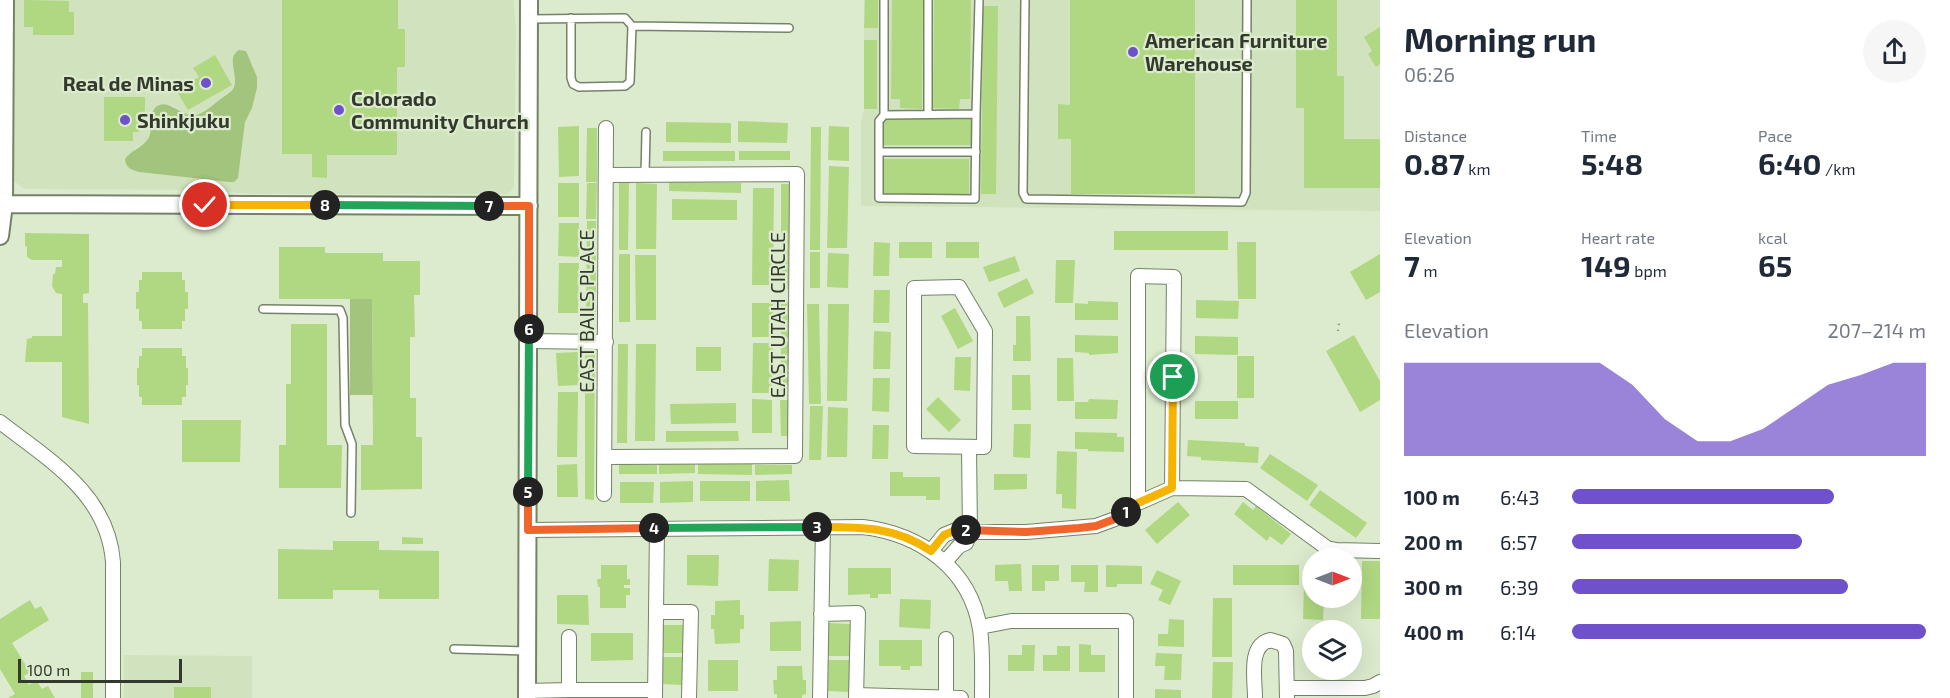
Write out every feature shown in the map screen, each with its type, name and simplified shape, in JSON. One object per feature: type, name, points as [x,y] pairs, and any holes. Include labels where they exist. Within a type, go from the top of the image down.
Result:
[{"type":"street","points":[[0,236],[5,0]]},
{"type":"street","points":[[529,0],[527,694],[569,690],[655,694],[657,528]]},
{"type":"street","name":"EAST BAILS PLACE","points":[[604,494],[606,128]]},
{"type":"street","name":"EAST UTAH CIRCLE","points":[[605,457],[795,456],[797,174],[606,176]]},
{"type":"street","points":[[2,204],[529,206]]},
{"type":"street","points":[[1138,503],[1138,276],[1174,277],[1172,488]]},
{"type":"street","points":[[959,287],[985,331],[984,447],[969,447],[914,446],[914,288],[959,287]]},
{"type":"street","points":[[529,341],[606,342]]},
{"type":"street","points":[[0,422],[75,481],[93,502],[103,522],[111,546],[114,576],[113,698]]},
{"type":"street","points":[[945,562],[959,546],[966,543],[970,532],[969,447]]},
{"type":"street","points":[[931,551],[944,535],[961,528],[970,532],[1026,532],[1096,526],[1115,519],[1138,503],[1172,488],[1246,489],[1328,548],[1380,551]]},
{"type":"street","points":[[820,698],[824,527]]},
{"type":"street","points":[[528,530],[863,527],[883,529],[913,540],[945,562],[968,593],[980,627],[982,698]]},
{"type":"street","points":[[656,612],[691,612],[689,698]]},
{"type":"street","points":[[821,614],[858,613],[856,696],[961,698]]},
{"type":"street","points":[[980,627],[1011,621],[1126,621],[1126,698]]},
{"type":"street","points":[[569,637],[569,690]]},
{"type":"street","points":[[946,639],[946,698]]},
{"type":"street","points":[[1255,698],[1256,652],[1264,641],[1276,640],[1283,644],[1286,651],[1287,693],[1365,688],[1380,682]]},
{"type":"lane","points":[[884,0],[884,115],[879,121],[879,198],[975,199],[979,0]]},
{"type":"lane","points":[[928,0],[928,114]]},
{"type":"lane","points":[[1025,0],[1023,193],[1026,199],[1242,202],[1246,193],[1247,0]]},
{"type":"lane","points":[[530,19],[572,18],[625,18],[632,26],[630,82],[625,86],[579,87],[573,84],[571,78],[572,18]]},
{"type":"lane","points":[[632,26],[789,28]]},
{"type":"lane","points":[[884,115],[976,114]]},
{"type":"lane","points":[[645,175],[646,132]]},
{"type":"lane","points":[[879,152],[976,152]]},
{"type":"lane","points":[[263,309],[340,310],[343,318],[345,425],[352,444],[351,513]]},
{"type":"lane","points":[[454,649],[527,651]]},
{"type":"path","points":[[1338,331],[1339,323]]},
{"type":"shaded area","points":[[14,0],[514,0],[516,34],[514,187],[507,194],[253,194],[207,190],[24,189],[14,181]],"holes":[[[235,52],[253,65],[257,88],[252,108],[245,122],[238,178],[220,181],[139,172],[134,149],[147,141],[151,127],[172,105],[185,114],[194,115],[204,112],[233,89]]]},
{"type":"shaded area","points":[[864,0],[1380,0],[1380,211],[861,206]]},
{"type":"shaded area","points":[[124,655],[252,656],[252,698],[124,698]]},
{"type":"green space","points":[[239,50],[246,51],[257,77],[257,88],[252,108],[245,122],[238,178],[234,182],[229,182],[139,172],[129,168],[125,159],[149,137],[152,113],[156,107],[165,104],[195,115],[207,110],[232,91],[235,84],[233,58]]},
{"type":"green space","points":[[350,299],[372,299],[373,395],[350,395]]},
{"type":"building","points":[[24,0],[69,1],[69,12],[74,12],[74,35],[33,35],[33,27],[24,27]]},
{"type":"building","name":"Colorado Community Church","points":[[282,0],[398,0],[398,29],[405,29],[405,67],[397,67],[397,155],[327,155],[327,178],[312,177],[312,154],[282,154]]},
{"type":"building","points":[[865,0],[878,0],[878,28],[864,28]]},
{"type":"building","points":[[892,0],[923,0],[922,109],[900,108],[900,99],[891,99]]},
{"type":"building","points":[[934,0],[971,0],[970,99],[960,99],[959,109],[933,108]]},
{"type":"building","name":"American Furniture Warehouse","points":[[1070,0],[1195,0],[1195,194],[1071,194],[1071,139],[1058,139],[1058,104],[1070,105]]},
{"type":"building","points":[[1296,0],[1337,0],[1337,76],[1344,76],[1344,139],[1380,139],[1380,188],[1304,188],[1304,108],[1296,108]]},
{"type":"building","points":[[983,6],[998,6],[996,194],[981,194]]},
{"type":"building","points":[[1380,27],[1380,64],[1376,67],[1368,54],[1372,51],[1364,37]]},
{"type":"building","points":[[864,40],[877,40],[877,109],[864,109]]},
{"type":"building","points":[[215,55],[232,85],[188,110],[176,90],[199,77],[193,68]]},
{"type":"building","points":[[104,97],[145,97],[145,126],[139,126],[139,132],[133,132],[133,141],[104,141]]},
{"type":"building","points":[[884,119],[971,119],[971,145],[883,145]]},
{"type":"building","points":[[738,121],[788,123],[787,143],[738,142]]},
{"type":"building","points":[[666,122],[731,123],[731,143],[666,142]]},
{"type":"building","points":[[579,126],[579,176],[559,177],[558,127]]},
{"type":"building","points":[[829,126],[849,127],[849,161],[828,160]]},
{"type":"building","points":[[811,127],[821,127],[820,250],[810,250]]},
{"type":"building","points":[[587,128],[597,128],[597,182],[586,182]]},
{"type":"building","points":[[663,151],[735,151],[735,161],[663,161]]},
{"type":"building","points":[[739,151],[790,151],[790,160],[739,160]]},
{"type":"building","points":[[883,159],[969,159],[969,194],[883,194]]},
{"type":"building","points":[[829,166],[849,167],[847,248],[827,248]]},
{"type":"building","points":[[619,182],[629,182],[628,250],[619,250]]},
{"type":"building","points":[[669,182],[741,183],[741,193],[669,191]]},
{"type":"building","points":[[558,183],[579,183],[579,217],[558,217]]},
{"type":"building","points":[[587,183],[597,183],[596,219],[586,219]]},
{"type":"building","points":[[636,183],[657,184],[656,249],[636,249]]},
{"type":"building","points":[[781,184],[791,184],[790,289],[781,289]]},
{"type":"building","points":[[753,188],[774,188],[773,285],[752,285]]},
{"type":"building","points":[[672,199],[737,200],[737,220],[672,220]]},
{"type":"building","points":[[587,221],[596,221],[596,312],[586,312]]},
{"type":"building","points":[[559,223],[579,223],[579,257],[558,256]]},
{"type":"building","points":[[1114,231],[1228,231],[1228,250],[1114,250]]},
{"type":"building","points":[[25,233],[89,234],[89,293],[83,294],[83,303],[88,303],[89,424],[62,417],[62,362],[25,362],[27,339],[32,336],[62,336],[62,294],[56,293],[52,286],[53,274],[55,274],[56,267],[62,267],[62,260],[32,260],[27,257]]},
{"type":"building","points":[[874,242],[890,243],[889,276],[873,276]]},
{"type":"building","points":[[899,242],[932,242],[932,258],[899,258]]},
{"type":"building","points":[[946,242],[979,242],[979,258],[946,258]]},
{"type":"building","points":[[1237,242],[1256,242],[1256,299],[1238,299]]},
{"type":"building","points":[[279,247],[325,247],[325,253],[383,253],[383,261],[420,261],[420,295],[414,295],[415,337],[410,337],[410,398],[416,398],[416,437],[422,437],[422,489],[361,490],[361,445],[373,445],[372,299],[279,299]]},
{"type":"building","points":[[810,252],[820,252],[820,288],[810,288]]},
{"type":"building","points":[[828,253],[849,254],[848,288],[827,287]]},
{"type":"building","points":[[619,254],[630,254],[630,322],[619,322]]},
{"type":"building","points":[[1380,254],[1380,292],[1366,300],[1350,272]]},
{"type":"building","points":[[635,255],[656,255],[656,320],[636,320]]},
{"type":"building","points":[[1015,256],[1020,271],[989,282],[983,267]]},
{"type":"building","points":[[1056,260],[1075,260],[1073,303],[1055,303]]},
{"type":"building","points":[[559,263],[579,263],[578,313],[558,313]]},
{"type":"building","points":[[142,272],[182,272],[185,292],[188,292],[188,309],[185,309],[182,329],[142,329],[139,309],[136,309],[136,292],[139,292]]},
{"type":"building","points":[[1027,278],[1034,293],[1004,308],[997,293]]},
{"type":"building","points":[[874,290],[890,290],[889,323],[873,323]]},
{"type":"building","points":[[1196,300],[1239,301],[1238,319],[1196,318]]},
{"type":"building","points":[[1088,301],[1118,302],[1118,320],[1075,320],[1075,303],[1088,304]]},
{"type":"building","points":[[780,302],[790,302],[791,338],[781,338]]},
{"type":"building","points":[[752,303],[773,303],[772,337],[752,337]]},
{"type":"building","points":[[807,304],[819,304],[821,404],[809,404]]},
{"type":"building","points":[[828,304],[849,304],[847,401],[827,401]]},
{"type":"building","points":[[955,308],[973,341],[958,349],[941,316]]},
{"type":"building","points":[[1016,316],[1030,316],[1031,361],[1013,361],[1013,345],[1016,345]]},
{"type":"building","points":[[291,324],[327,324],[327,445],[342,445],[341,488],[279,488],[279,445],[286,445],[286,384],[291,384]]},
{"type":"building","points":[[874,331],[891,332],[890,369],[873,369]]},
{"type":"building","points":[[1075,335],[1118,336],[1118,353],[1089,355],[1089,353],[1075,352]]},
{"type":"building","points":[[1354,335],[1380,381],[1380,400],[1360,412],[1326,351]]},
{"type":"building","points":[[1195,336],[1238,337],[1238,355],[1195,354]]},
{"type":"building","points":[[781,341],[790,341],[790,396],[780,396]]},
{"type":"building","points":[[753,343],[773,343],[772,393],[752,393]]},
{"type":"building","points":[[618,344],[628,344],[627,443],[617,443]]},
{"type":"building","points":[[636,344],[656,344],[655,441],[635,441]]},
{"type":"building","points":[[696,347],[721,347],[721,371],[696,371]]},
{"type":"building","points":[[142,348],[182,348],[182,356],[186,356],[186,368],[188,368],[188,385],[186,385],[186,397],[182,397],[182,405],[142,405],[139,385],[137,385],[137,368],[139,368],[139,356],[142,356]]},
{"type":"building","points":[[578,352],[579,385],[558,386],[556,353]]},
{"type":"building","points":[[585,352],[595,353],[594,500],[585,499]]},
{"type":"building","points":[[1237,356],[1254,356],[1254,398],[1237,398]]},
{"type":"building","points":[[955,357],[971,357],[970,391],[954,390]]},
{"type":"building","points":[[1057,358],[1073,358],[1074,401],[1057,401]]},
{"type":"building","points":[[1012,375],[1030,375],[1031,410],[1012,410]]},
{"type":"building","points":[[873,378],[890,378],[889,412],[872,411]]},
{"type":"building","points":[[558,392],[578,392],[577,457],[557,457]]},
{"type":"building","points":[[938,397],[961,420],[949,432],[926,409]]},
{"type":"building","points":[[752,399],[772,400],[772,433],[752,433]]},
{"type":"building","points":[[1089,399],[1118,400],[1117,419],[1075,419],[1075,402],[1088,402]]},
{"type":"building","points":[[780,400],[790,400],[791,436],[781,436]]},
{"type":"building","points":[[1195,401],[1238,401],[1238,419],[1195,419]]},
{"type":"building","points":[[736,403],[736,423],[671,424],[670,404]]},
{"type":"building","points":[[810,406],[823,406],[821,460],[809,460]]},
{"type":"building","points":[[828,407],[848,408],[847,457],[827,457]]},
{"type":"building","points":[[182,420],[241,420],[240,462],[182,462]]},
{"type":"building","points":[[1014,424],[1031,424],[1030,458],[1013,457]]},
{"type":"building","points":[[873,425],[889,425],[888,459],[872,459]]},
{"type":"building","points":[[666,431],[738,431],[739,441],[666,442]]},
{"type":"building","points":[[1075,432],[1117,433],[1117,437],[1124,437],[1124,452],[1075,449]]},
{"type":"building","points":[[1188,440],[1245,443],[1245,446],[1259,447],[1258,463],[1201,460],[1201,457],[1187,456]]},
{"type":"building","points":[[1057,451],[1077,452],[1076,509],[1062,508],[1062,494],[1056,494]]},
{"type":"building","points":[[1270,454],[1318,485],[1307,501],[1260,468]]},
{"type":"building","points":[[695,463],[695,473],[659,474],[659,464]]},
{"type":"building","points":[[577,464],[578,497],[557,497],[557,465]]},
{"type":"building","points":[[619,464],[657,465],[657,474],[619,474]]},
{"type":"building","points":[[698,464],[752,464],[752,475],[698,474]]},
{"type":"building","points":[[755,465],[792,465],[792,474],[755,475]]},
{"type":"building","points":[[890,472],[903,472],[903,477],[940,477],[940,500],[926,500],[926,496],[890,496]]},
{"type":"building","points":[[994,474],[1027,474],[1027,489],[994,490]]},
{"type":"building","points":[[789,480],[790,501],[756,501],[756,481]]},
{"type":"building","points":[[693,481],[693,502],[660,503],[660,482]]},
{"type":"building","points":[[700,481],[750,481],[750,501],[700,501]]},
{"type":"building","points":[[620,482],[654,482],[653,503],[620,503]]},
{"type":"building","points":[[1320,490],[1367,523],[1356,538],[1309,505]]},
{"type":"building","points":[[1178,502],[1190,515],[1157,544],[1145,530]]},
{"type":"building","points":[[1243,502],[1253,510],[1256,506],[1291,534],[1282,545],[1270,536],[1267,541],[1234,514]]},
{"type":"building","points":[[402,537],[423,538],[423,544],[402,544]]},
{"type":"building","points":[[333,541],[379,541],[379,550],[439,551],[439,599],[379,599],[379,590],[333,590],[333,599],[278,599],[278,549],[333,550]]},
{"type":"building","points":[[687,555],[719,555],[718,586],[687,585]]},
{"type":"building","points":[[769,559],[799,560],[798,591],[768,591]]},
{"type":"building","points":[[1362,561],[1380,561],[1380,619],[1361,619]]},
{"type":"building","points":[[1021,564],[1022,591],[1009,591],[1008,581],[995,581],[995,565]]},
{"type":"building","points":[[601,565],[627,565],[627,579],[630,579],[630,585],[624,585],[624,588],[630,588],[630,595],[626,595],[626,608],[600,608],[600,587],[598,587],[597,579],[601,579]]},
{"type":"building","points":[[1032,565],[1059,565],[1059,581],[1045,581],[1045,591],[1032,591]]},
{"type":"building","points":[[1071,565],[1098,565],[1098,592],[1084,592],[1085,582],[1071,582]]},
{"type":"building","points":[[1106,565],[1142,566],[1142,584],[1117,584],[1117,587],[1106,587]]},
{"type":"building","points":[[1233,565],[1299,565],[1299,585],[1233,585]]},
{"type":"building","points":[[848,568],[891,568],[891,594],[878,594],[878,598],[870,598],[870,594],[848,595]]},
{"type":"building","points":[[1157,570],[1181,581],[1170,605],[1158,600],[1163,590],[1150,584]]},
{"type":"building","points":[[557,595],[588,595],[589,625],[557,624]]},
{"type":"building","points":[[1213,598],[1232,598],[1232,657],[1212,657]]},
{"type":"building","points":[[900,599],[931,600],[930,629],[899,627]]},
{"type":"building","points":[[30,600],[35,609],[41,606],[49,620],[12,643],[30,672],[24,676],[29,685],[36,680],[42,689],[48,686],[55,698],[8,698],[15,694],[0,669],[0,619]]},
{"type":"building","points":[[740,600],[740,615],[744,615],[744,629],[740,629],[740,643],[715,644],[714,629],[711,629],[711,615],[715,615],[715,601]]},
{"type":"building","points":[[1303,608],[1324,608],[1323,620],[1303,619]]},
{"type":"building","points":[[1169,619],[1184,620],[1184,647],[1158,646],[1158,634],[1168,634]]},
{"type":"building","points":[[801,621],[801,651],[770,651],[770,622]]},
{"type":"building","points":[[828,623],[850,624],[849,656],[828,656]]},
{"type":"building","points":[[663,625],[684,625],[684,653],[662,653]]},
{"type":"building","points":[[591,633],[633,633],[633,660],[591,661]]},
{"type":"building","points":[[879,640],[922,640],[922,666],[910,666],[910,670],[901,670],[901,666],[879,666]]},
{"type":"building","points":[[1079,644],[1091,645],[1091,655],[1105,655],[1105,672],[1079,672]]},
{"type":"building","points":[[1022,645],[1035,645],[1034,671],[1008,671],[1008,655],[1022,655]]},
{"type":"building","points":[[1057,646],[1070,646],[1070,671],[1043,671],[1043,655],[1057,655]]},
{"type":"building","points":[[1156,653],[1182,654],[1181,680],[1164,680],[1165,666],[1155,666]]},
{"type":"building","points":[[663,657],[684,657],[683,685],[662,684]]},
{"type":"building","points":[[708,660],[738,660],[738,691],[708,691]]},
{"type":"building","points":[[828,660],[850,660],[849,692],[827,691]]},
{"type":"building","points":[[1213,662],[1233,662],[1232,698],[1212,698]]},
{"type":"building","points":[[777,666],[802,666],[803,680],[806,680],[806,694],[802,695],[802,698],[777,698],[777,694],[774,694],[773,680],[777,680]]},
{"type":"building","points":[[81,672],[93,672],[93,698],[81,698]]},
{"type":"building","points":[[174,687],[211,687],[211,698],[174,698]]},
{"type":"building","points":[[1155,689],[1181,690],[1181,698],[1155,698]]},
{"type":"place","name":"American Furniture Warehouse","points":[[1133,52]]},
{"type":"place","name":"Real de Minas","points":[[206,83]]},
{"type":"place","name":"Colorado Community Church","points":[[339,110]]},
{"type":"place","name":"Shinkjuku","points":[[125,120]]},
{"type":"route","points":[[205,205],[529,206],[528,530],[863,527],[883,529],[901,535],[931,551],[944,535],[961,528],[970,532],[1026,532],[1096,526],[1115,519],[1138,503],[1172,488],[1173,377]]}]
